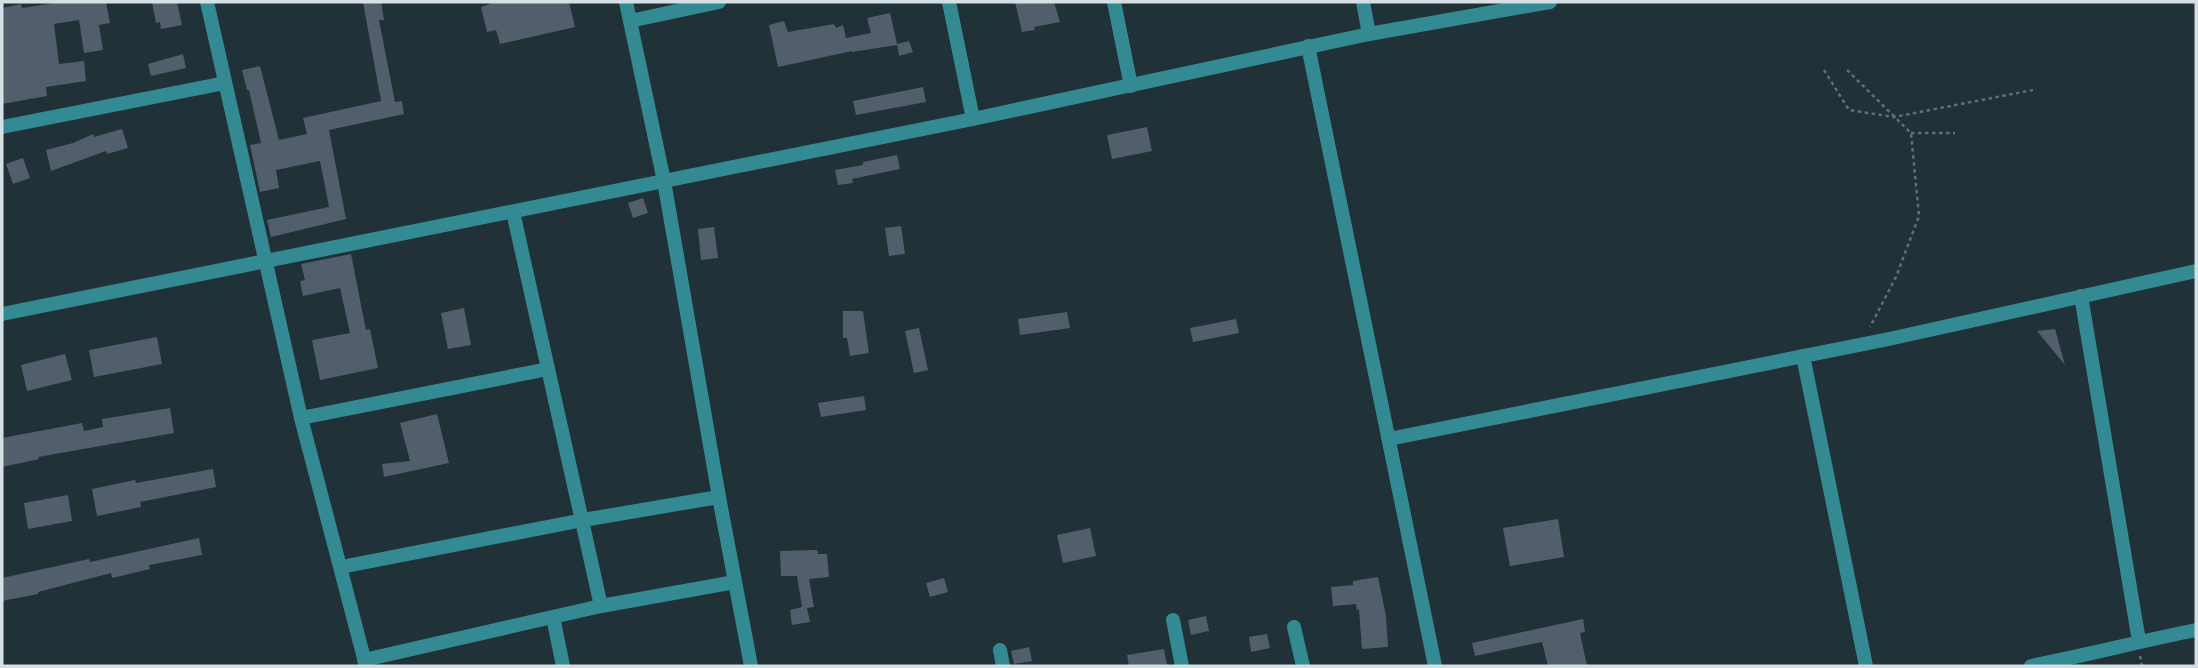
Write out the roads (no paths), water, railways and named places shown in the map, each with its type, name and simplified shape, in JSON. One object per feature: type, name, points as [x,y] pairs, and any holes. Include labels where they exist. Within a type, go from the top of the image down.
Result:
[{"type":"street","points":[[207,2],[301,418],[365,663],[601,606],[735,582]]},
{"type":"street","points":[[626,2],[664,181],[751,666]]},
{"type":"street","points":[[630,21],[719,2]]},
{"type":"street","points":[[949,2],[973,119]]},
{"type":"street","points":[[1114,2],[1131,86]]},
{"type":"street","points":[[1363,2],[1369,34]]},
{"type":"street","points":[[2,314],[973,119],[1308,46],[1550,2]]},
{"type":"street","points":[[1308,46],[1435,666]]},
{"type":"street","points":[[2,127],[225,83]]},
{"type":"street","points":[[513,212],[601,606]]},
{"type":"street","points":[[1389,439],[1803,356],[2196,271]]},
{"type":"street","points":[[2081,296],[2139,641]]},
{"type":"street","points":[[1803,356],[1866,666]]},
{"type":"street","points":[[301,418],[548,369]]},
{"type":"street","points":[[341,567],[583,520],[719,497]]},
{"type":"street","points":[[553,617],[563,666]]},
{"type":"street","points":[[1173,620],[1182,666]]},
{"type":"street","points":[[1294,627],[1303,666]]},
{"type":"street","points":[[2031,666],[2196,630]]},
{"type":"street","points":[[1000,650],[1003,666]]}]
